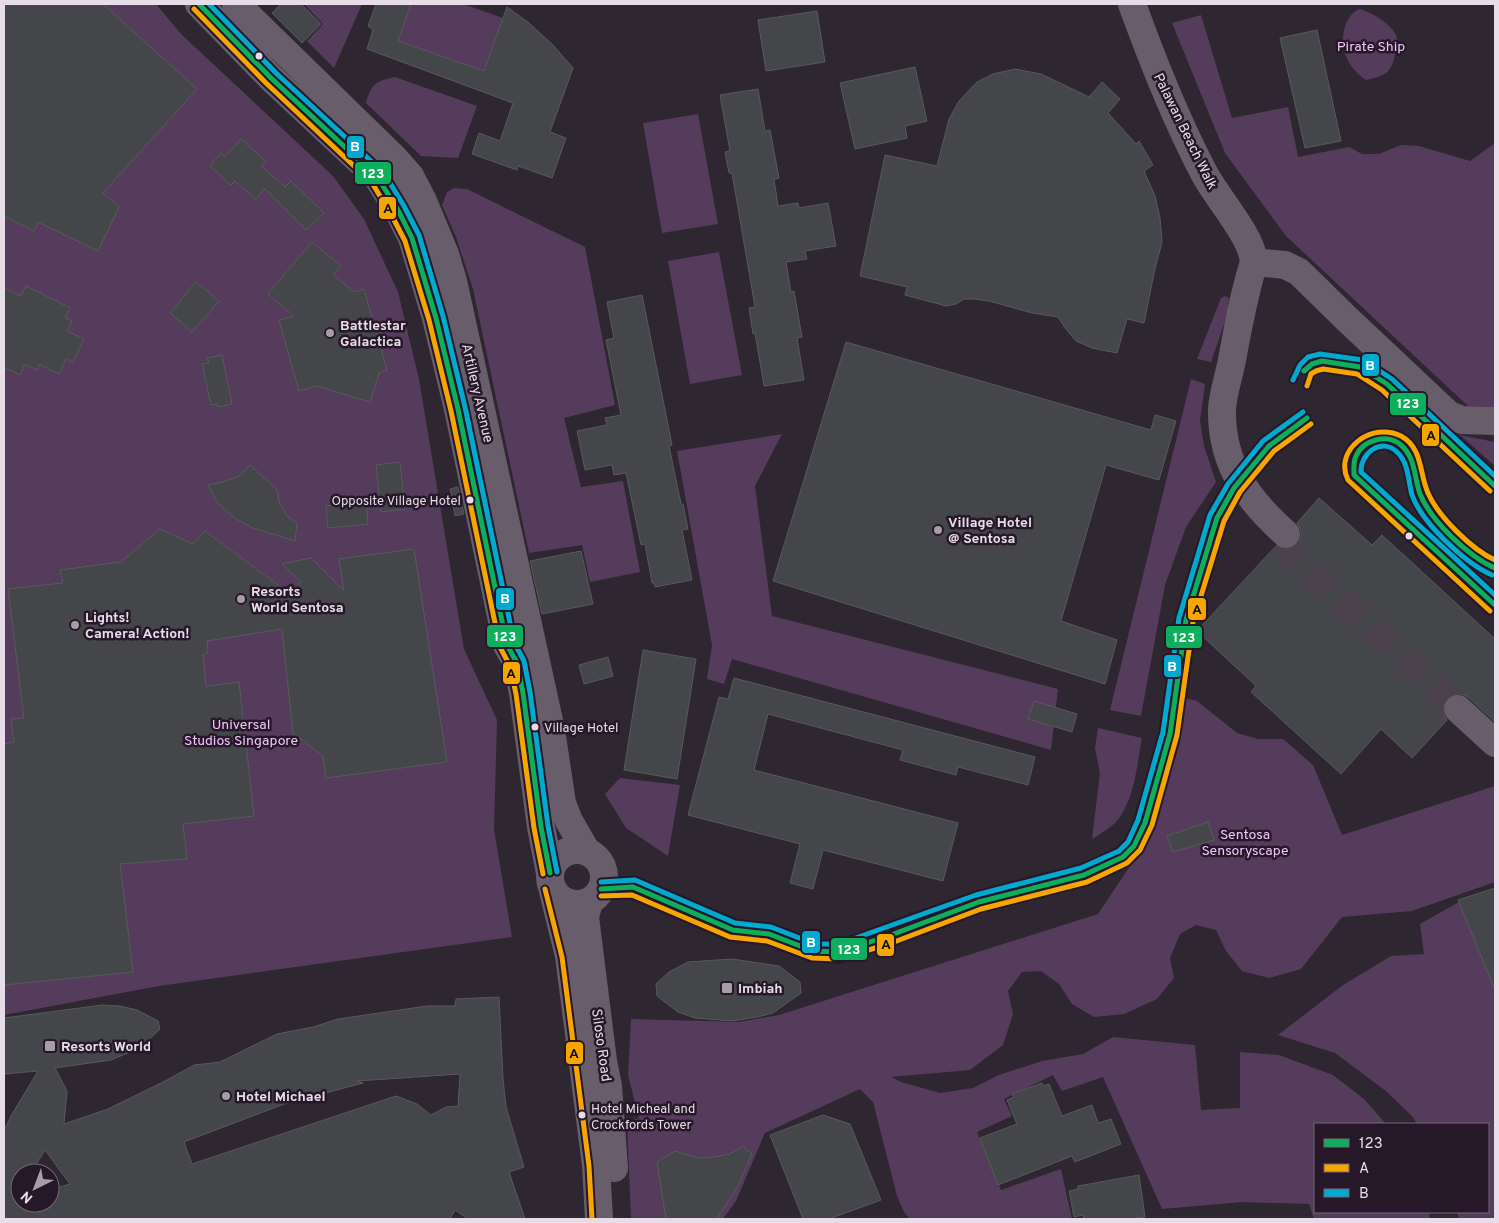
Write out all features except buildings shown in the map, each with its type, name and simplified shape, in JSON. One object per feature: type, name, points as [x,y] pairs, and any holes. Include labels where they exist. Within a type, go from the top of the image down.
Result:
[{"type":"street","name":"Artillery Avenue","points":[[199,4],[271,78],[378,178],[398,210],[412,238],[436,318],[507,645],[516,663],[523,693],[541,827],[551,880]]},
{"type":"street","name":"Artillery Avenue","points":[[236,4],[394,158],[410,176],[423,201],[445,254],[453,281],[551,730],[565,813],[587,852],[596,857],[601,864],[604,881],[601,889],[589,902]]},
{"type":"street","name":"Palawan Beach Walk","points":[[1132,4],[1173,110],[1204,173],[1239,227],[1253,258]]},
{"type":"street","points":[[1279,535],[1223,456],[1225,443],[1222,408],[1253,258],[1285,265],[1299,272],[1449,415],[1462,420],[1495,421]]},
{"type":"street","points":[[1495,726],[1462,704],[1495,743]]},
{"type":"street","points":[[587,852],[571,850],[557,858],[552,866],[551,880],[557,894],[563,900],[580,904],[589,902]]},
{"type":"street","name":"Siloso Road","points":[[551,880],[569,956],[596,1165],[600,1219]]},
{"type":"street","name":"Siloso Road","points":[[589,902],[585,917],[603,1061],[608,1086],[619,1219]]},
{"type":"green space","name":"Universal Studios Singapore","points":[[4,4],[156,4],[181,34],[333,176],[364,219],[398,292],[419,379],[464,649],[497,720],[494,830],[512,937],[159,986],[4,1015]]},
{"type":"green space","points":[[304,4],[362,4],[334,68],[307,41],[323,24]]},
{"type":"green space","points":[[411,4],[463,4],[503,18],[484,71],[398,41]]},
{"type":"green space","name":"Pirate Ship","points":[[1360,9],[1378,17],[1389,26],[1397,37],[1398,43],[1389,70],[1378,77],[1366,80],[1355,71],[1345,55],[1343,45],[1345,26],[1351,16]]},
{"type":"green space","points":[[1201,15],[1232,118],[1288,107],[1298,157],[1349,147],[1362,154],[1379,154],[1401,145],[1419,146],[1470,161],[1495,143],[1495,407],[1468,406],[1286,236],[1225,153],[1172,23]]},
{"type":"green space","points":[[395,77],[477,106],[458,158],[421,156],[366,103],[370,91],[375,84]]},
{"type":"green space","points":[[698,114],[718,224],[662,233],[643,123]]},
{"type":"green space","points":[[454,188],[467,189],[585,247],[615,405],[564,418],[581,487],[623,481],[640,572],[590,582],[582,545],[529,553],[473,289],[456,237],[442,205],[447,192]]},
{"type":"green space","points":[[719,252],[742,375],[690,384],[668,261]]},
{"type":"green space","points":[[1225,296],[1229,298],[1228,313],[1211,362],[1197,359],[1221,298]]},
{"type":"green space","points":[[1191,379],[1205,384],[1200,421],[1204,446],[1216,482],[1186,527],[1165,585],[1141,716],[1110,710]]},
{"type":"green space","points":[[782,434],[755,486],[772,616],[1058,689],[1051,750],[732,659],[724,684],[707,679],[712,645],[677,451]]},
{"type":"green space","points":[[1460,435],[1495,442],[1495,466]]},
{"type":"green space","name":"Sentosa Sensoryscape","points":[[1185,698],[1197,701],[1237,733],[1258,739],[1283,739],[1313,765],[1342,835],[1495,786],[1495,882],[1412,911],[1342,917],[1301,969],[1269,978],[1242,971],[1226,951],[1216,930],[1196,925],[1180,934],[1170,958],[1174,978],[1157,999],[1124,1014],[1094,1017],[1072,1004],[1059,984],[1041,971],[1022,972],[1008,991],[1013,1014],[1003,1045],[970,1070],[891,1077],[901,1082],[940,1093],[973,1088],[999,1075],[1042,1061],[1083,1054],[1113,1037],[1195,1045],[1201,1110],[1240,1108],[1240,1052],[1279,1055],[1333,1075],[1364,1099],[1385,1123],[1314,1123],[1314,1213],[1429,1213],[1430,1219],[1314,1219],[1309,1204],[1242,1202],[1162,1209],[1103,1077],[1062,1091],[1053,1075],[1004,1099],[1012,1116],[977,1132],[1001,1190],[1061,1169],[1072,1219],[910,1219],[904,1212],[897,1196],[873,1102],[860,1089],[765,1133],[736,1201],[723,1219],[631,1219],[627,1122],[639,1118],[628,1075],[631,1019],[739,1022],[779,1015],[1098,914],[1150,836],[1179,746]]},
{"type":"green space","points":[[1098,728],[1142,738],[1135,779],[1125,808],[1120,817],[1108,829],[1092,839],[1100,773],[1095,748]]},
{"type":"green space","points":[[620,778],[680,785],[668,856],[626,828],[605,794]]},
{"type":"green space","points":[[1459,902],[1495,989],[1495,1219],[1459,1219],[1457,1213],[1489,1213],[1489,1123],[1416,1123],[1412,1116],[1386,1091],[1335,1053],[1278,1035],[1343,985],[1391,956],[1424,954],[1420,924]]},
{"type":"tunnel","points":[[1279,542],[1458,709]]},
{"type":"transit line","name":"123","points":[[199,4],[271,78],[378,178],[398,210],[412,238],[436,318],[458,409],[507,645],[517,663],[523,693],[541,827],[550,873]]},
{"type":"transit line","name":"B","points":[[209,4],[276,73],[384,173],[419,235],[443,316],[465,407],[514,642],[524,661],[548,826],[557,872]]},
{"type":"transit line","name":"A","points":[[194,9],[266,83],[372,183],[405,241],[429,320],[451,411],[500,647],[510,666],[516,694],[534,828],[543,874]]},
{"type":"transit line","name":"B","points":[[1293,380],[1300,365],[1308,357],[1320,354],[1363,360],[1392,379],[1495,476]]},
{"type":"transit line","name":"123","points":[[1304,371],[1312,364],[1322,361],[1360,367],[1387,384],[1495,486]]},
{"type":"transit line","name":"A","points":[[1307,386],[1311,374],[1323,369],[1357,374],[1382,390],[1490,491]]},
{"type":"transit line","name":"B","points":[[601,882],[635,880],[735,923],[771,927],[815,944],[839,944],[976,895],[1081,868],[1119,851],[1128,842],[1138,820],[1163,732],[1179,618],[1210,515],[1228,484],[1263,441],[1303,412]]},
{"type":"transit line","name":"123","points":[[601,889],[633,887],[733,930],[769,934],[813,951],[840,952],[979,902],[1084,875],[1123,857],[1134,846],[1145,823],[1170,734],[1186,620],[1217,518],[1234,488],[1269,446],[1307,418]]},
{"type":"transit line","name":"A","points":[[601,896],[632,895],[730,937],[767,941],[812,958],[840,959],[894,942],[981,909],[1087,882],[1127,863],[1140,850],[1152,825],[1177,735],[1193,622],[1224,521],[1240,492],[1274,451],[1311,424]]},
{"type":"transit line","name":"A","points":[[1490,611],[1348,480],[1345,469],[1346,458],[1351,449],[1358,441],[1378,432],[1390,432],[1408,441],[1417,454],[1428,493],[1439,512],[1476,549],[1495,560]]},
{"type":"transit line","name":"123","points":[[1495,568],[1463,547],[1433,515],[1420,494],[1412,462],[1401,445],[1389,439],[1382,439],[1370,442],[1359,450],[1354,461],[1354,475],[1495,605]]},
{"type":"transit line","name":"B","points":[[1492,575],[1457,552],[1425,518],[1412,495],[1404,461],[1397,452],[1385,446],[1373,449],[1368,453],[1364,459],[1361,472],[1495,595]]},
{"type":"transit line","name":"A","points":[[545,889],[562,957],[589,1166],[592,1219]]},
{"type":"place","name":"Battlestar Galactica","points":[[330,333]]},
{"type":"place","name":"Opposite Village Hotel","points":[[470,500]]},
{"type":"place","name":"Village Hotel @ Sentosa","points":[[938,530]]},
{"type":"place","name":"Resorts World Sentosa","points":[[241,599]]},
{"type":"place","name":"Lights! Camera! Action!","points":[[75,625]]},
{"type":"place","name":"Village Hotel","points":[[535,727]]},
{"type":"place","name":"Imbiah","points":[[727,988]]},
{"type":"place","name":"Resorts World","points":[[50,1046]]},
{"type":"place","name":"Hotel Michael","points":[[226,1096]]},
{"type":"place","name":"Hotel Micheal and Crockfords Tower","points":[[582,1115]]}]
